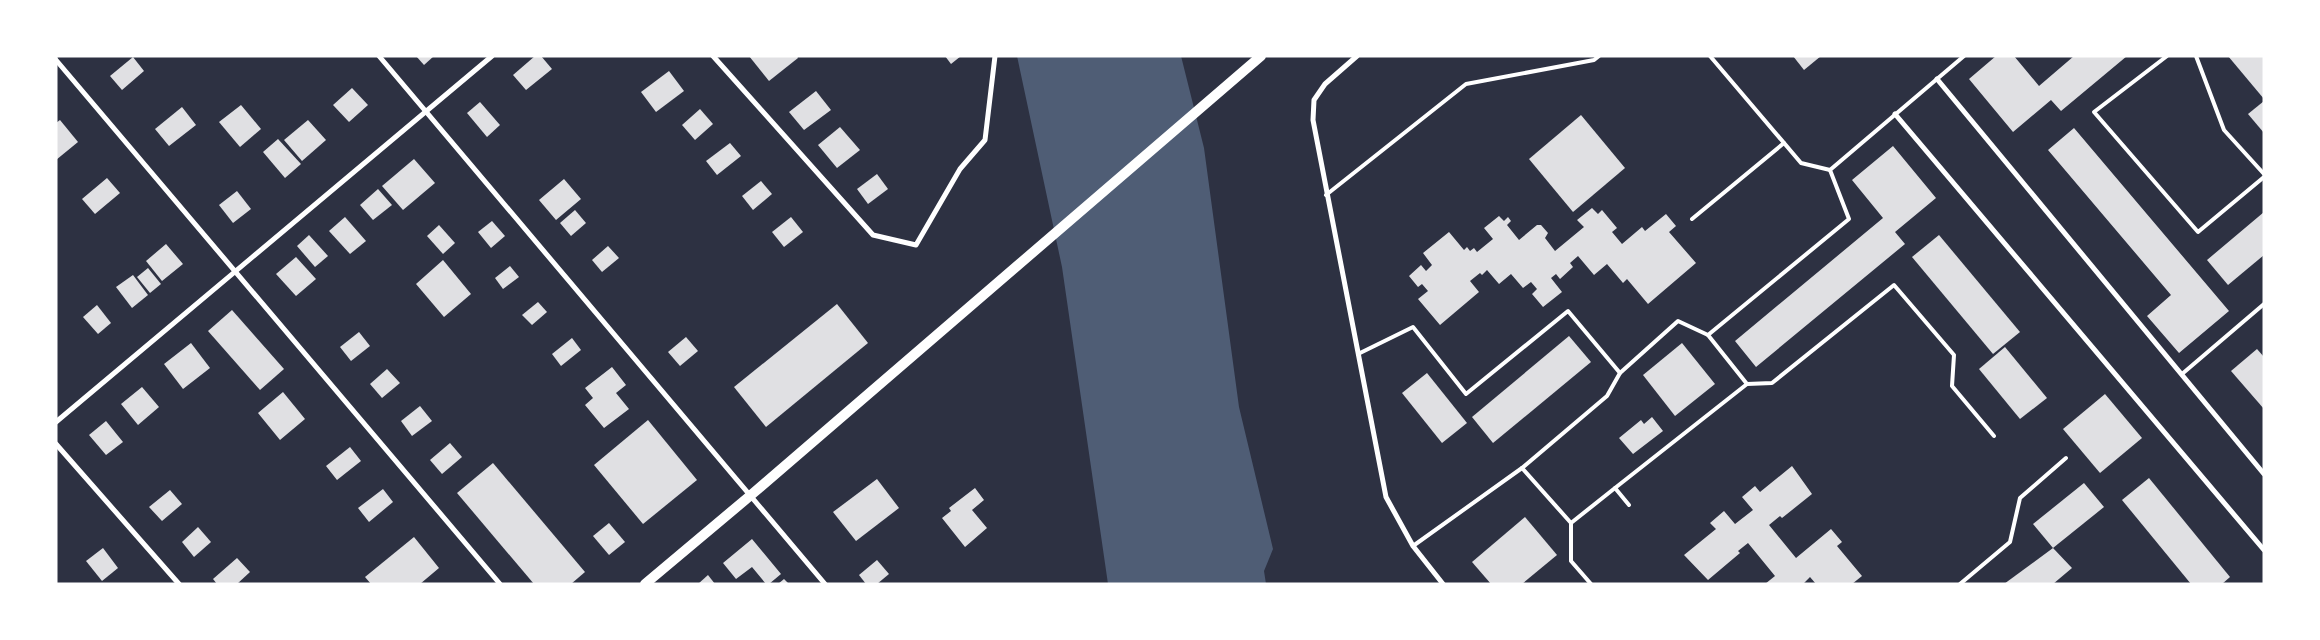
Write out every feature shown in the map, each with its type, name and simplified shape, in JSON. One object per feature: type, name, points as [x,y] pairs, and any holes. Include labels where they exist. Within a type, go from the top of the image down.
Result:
[{"type":"main road","points":[[645,584],[752,496],[1029,254],[1261,56]]},
{"type":"street","points":[[379,56],[825,584]]},
{"type":"street","points":[[56,422],[492,56]]},
{"type":"street","points":[[713,56],[873,235],[916,245],[960,169],[985,140],[995,56]]},
{"type":"street","points":[[1357,56],[1324,84],[1314,100],[1313,120],[1386,497],[1413,546],[1443,584]]},
{"type":"street","points":[[56,60],[500,584]]},
{"type":"street","points":[[1937,79],[2264,474]]},
{"type":"street","points":[[1895,114],[2264,550]]},
{"type":"street","points":[[56,444],[179,584]]},
{"type":"lane","points":[[1326,195],[1466,84],[1594,60],[1599,56]]},
{"type":"lane","points":[[1710,56],[1801,163],[1830,170]]},
{"type":"lane","points":[[1830,170],[1964,56]]},
{"type":"lane","points":[[2167,56],[2094,112],[2198,232],[2264,176],[2224,130],[2196,56]]},
{"type":"lane","points":[[1692,219],[1784,144]]},
{"type":"lane","points":[[1708,335],[1849,220],[1830,170]]},
{"type":"lane","points":[[1571,523],[1747,384],[1772,383],[1894,285],[1954,355],[1952,386],[1994,436]]},
{"type":"lane","points":[[2182,374],[2263,306]]},
{"type":"lane","points":[[1358,354],[1413,327],[1466,394],[1568,311],[1620,373]]},
{"type":"lane","points":[[1413,546],[1522,468],[1607,396],[1620,373],[1678,321],[1708,335],[1747,384]]},
{"type":"lane","points":[[1960,584],[2010,542],[2020,498],[2066,458]]},
{"type":"lane","points":[[1522,468],[1571,523],[1571,561],[1591,584]]},
{"type":"lane","points":[[1615,488],[1629,505]]},
{"type":"water","points":[[1017,56],[1181,56],[1204,148],[1239,407],[1273,549],[1264,571],[1266,584],[1108,584],[1062,267]]},
{"type":"building","points":[[416,56],[434,56],[424,65]]},
{"type":"building","points":[[535,56],[541,56],[552,69],[526,90],[513,75]]},
{"type":"building","points":[[749,56],[797,56],[798,58],[769,81]]},
{"type":"building","points":[[945,56],[961,56],[951,64]]},
{"type":"building","points":[[1793,56],[1821,56],[1804,70]]},
{"type":"building","points":[[1996,56],[2014,56],[2039,86],[2074,56],[2127,56],[2061,111],[2051,100],[2013,132],[1969,79]]},
{"type":"building","points":[[2228,56],[2264,56],[2264,99]]},
{"type":"building","points":[[133,57],[144,71],[122,90],[110,76]]},
{"type":"building","points":[[669,71],[684,91],[656,112],[641,92]]},
{"type":"building","points":[[352,88],[368,105],[349,122],[333,105]]},
{"type":"building","points":[[816,91],[831,110],[804,130],[789,112]]},
{"type":"building","points":[[2264,101],[2264,133],[2248,114]]},
{"type":"building","points":[[480,102],[500,125],[487,137],[467,113]]},
{"type":"building","points":[[241,105],[261,129],[240,147],[219,122]]},
{"type":"building","points":[[182,107],[196,125],[169,146],[155,129]]},
{"type":"building","points":[[700,109],[713,124],[695,140],[682,125]]},
{"type":"building","points":[[1581,115],[1625,168],[1573,212],[1529,159]]},
{"type":"building","points":[[60,120],[78,142],[56,160],[56,123]]},
{"type":"building","points":[[308,120],[326,140],[302,161],[284,140]]},
{"type":"building","points":[[840,127],[860,150],[837,168],[818,145]]},
{"type":"building","points":[[2074,128],[2229,311],[2179,353],[2147,316],[2171,295],[2048,150]]},
{"type":"building","points":[[278,139],[301,164],[285,178],[263,152]]},
{"type":"building","points":[[730,143],[741,156],[717,175],[706,161]]},
{"type":"building","points":[[1893,146],[1936,198],[1895,232],[1905,244],[1756,367],[1735,341],[1883,218],[1852,180]]},
{"type":"building","points":[[414,159],[435,183],[403,210],[382,186]]},
{"type":"building","points":[[877,174],[888,189],[868,204],[857,189]]},
{"type":"building","points":[[107,178],[120,193],[95,214],[82,199]]},
{"type":"building","points":[[564,179],[581,199],[556,220],[539,200]]},
{"type":"building","points":[[761,181],[772,194],[753,210],[742,196]]},
{"type":"building","points":[[378,189],[392,205],[373,220],[360,205]]},
{"type":"building","points":[[237,191],[251,209],[233,223],[219,205]]},
{"type":"building","points":[[1592,208],[1598,214],[1602,210],[1617,228],[1612,232],[1622,244],[1642,227],[1645,231],[1666,214],[1676,226],[1669,232],[1696,263],[1648,304],[1627,279],[1623,283],[1607,264],[1594,275],[1578,256],[1570,263],[1573,267],[1560,279],[1556,274],[1551,278],[1562,292],[1543,307],[1532,294],[1537,289],[1531,282],[1523,288],[1511,274],[1499,284],[1487,270],[1470,281],[1479,292],[1440,325],[1418,299],[1428,291],[1422,284],[1418,287],[1409,276],[1421,265],[1426,271],[1432,265],[1423,253],[1449,232],[1464,250],[1467,247],[1470,251],[1474,248],[1477,252],[1493,239],[1484,228],[1499,216],[1504,221],[1508,217],[1511,221],[1507,225],[1519,240],[1537,225],[1541,225],[1548,233],[1545,238],[1555,251],[1584,227],[1577,220]]},
{"type":"building","points":[[575,210],[586,223],[571,236],[560,223]]},
{"type":"building","points":[[2264,212],[2264,255],[2228,285],[2207,260]]},
{"type":"building","points":[[345,217],[366,241],[350,254],[329,231]]},
{"type":"building","points":[[791,217],[803,232],[784,247],[772,232]]},
{"type":"building","points":[[492,221],[505,236],[491,248],[478,232]]},
{"type":"building","points":[[439,225],[455,243],[443,254],[427,236]]},
{"type":"building","points":[[309,235],[328,256],[315,267],[297,246]]},
{"type":"building","points":[[1939,235],[2020,332],[1993,354],[1912,257]]},
{"type":"building","points":[[166,244],[183,264],[162,281],[146,261]]},
{"type":"building","points":[[608,246],[619,258],[602,272],[592,260]]},
{"type":"building","points":[[296,257],[316,279],[296,296],[276,274]]},
{"type":"building","points":[[443,260],[471,294],[444,317],[416,284]]},
{"type":"building","points":[[510,266],[519,277],[503,289],[495,278]]},
{"type":"building","points":[[148,268],[161,284],[150,293],[137,277]]},
{"type":"building","points":[[133,275],[148,295],[132,308],[116,287]]},
{"type":"building","points":[[538,302],[547,312],[532,325],[522,315]]},
{"type":"building","points":[[837,304],[868,343],[766,427],[734,387]]},
{"type":"building","points":[[97,305],[111,323],[98,334],[83,317]]},
{"type":"building","points":[[232,310],[284,369],[260,390],[208,331]]},
{"type":"building","points":[[359,332],[370,346],[351,361],[340,347]]},
{"type":"building","points":[[1569,336],[1591,362],[1493,443],[1472,417]]},
{"type":"building","points":[[686,337],[698,351],[680,366],[668,352]]},
{"type":"building","points":[[572,338],[581,350],[561,366],[552,354]]},
{"type":"building","points":[[191,343],[210,368],[183,389],[164,364]]},
{"type":"building","points":[[1682,343],[1715,384],[1675,416],[1643,375]]},
{"type":"building","points":[[2005,347],[2047,398],[2020,419],[1979,369]]},
{"type":"building","points":[[2257,349],[2264,357],[2264,409],[2231,371]]},
{"type":"building","points":[[612,367],[626,385],[616,393],[629,409],[604,428],[585,405],[593,398],[585,388]]},
{"type":"building","points":[[387,369],[400,383],[382,398],[370,384]]},
{"type":"building","points":[[1427,373],[1467,423],[1442,443],[1402,393]]},
{"type":"building","points":[[142,387],[159,407],[138,425],[121,404]]},
{"type":"building","points":[[283,392],[305,419],[280,440],[258,413]]},
{"type":"building","points":[[2105,394],[2142,438],[2100,473],[2063,429]]},
{"type":"building","points":[[420,406],[432,421],[412,436],[401,421]]},
{"type":"building","points":[[1652,417],[1663,431],[1633,454],[1619,438],[1641,420],[1644,424]]},
{"type":"building","points":[[648,420],[697,480],[643,524],[594,465]]},
{"type":"building","points":[[106,421],[123,442],[106,455],[89,435]]},
{"type":"building","points":[[450,443],[462,457],[442,474],[430,460]]},
{"type":"building","points":[[350,447],[361,461],[337,480],[326,466]]},
{"type":"building","points":[[493,463],[585,572],[571,584],[534,584],[457,493]]},
{"type":"building","points":[[1792,466],[1812,494],[1782,518],[1780,516],[1769,525],[1796,558],[1831,529],[1842,542],[1837,546],[1862,576],[1852,584],[1816,584],[1810,577],[1803,584],[1765,584],[1775,576],[1748,543],[1738,551],[1740,553],[1708,580],[1684,555],[1716,529],[1710,523],[1724,511],[1735,524],[1753,510],[1742,497],[1755,486],[1760,492]]},
{"type":"building","points":[[2149,478],[2230,577],[2222,584],[2191,584],[2122,500]]},
{"type":"building","points":[[877,479],[899,508],[856,541],[833,512]]},
{"type":"building","points":[[2084,483],[2104,507],[2053,548],[2033,524]]},
{"type":"building","points":[[975,488],[984,500],[972,510],[987,528],[965,547],[942,518],[951,511],[949,508]]},
{"type":"building","points":[[383,489],[393,502],[369,522],[358,508]]},
{"type":"building","points":[[170,490],[182,504],[162,521],[149,507]]},
{"type":"building","points":[[1525,517],[1557,555],[1522,584],[1491,584],[1472,562]]},
{"type":"building","points":[[609,523],[625,542],[609,555],[593,536]]},
{"type":"building","points":[[198,527],[211,542],[194,557],[182,542]]},
{"type":"building","points":[[414,537],[439,568],[420,584],[371,584],[365,577]]},
{"type":"building","points":[[752,539],[781,574],[769,584],[766,584],[752,567],[736,579],[723,563]]},
{"type":"building","points":[[103,548],[118,568],[102,581],[86,561]]},
{"type":"building","points":[[2053,548],[2072,568],[2053,584],[2004,584]]},
{"type":"building","points":[[237,558],[250,572],[237,584],[217,584],[213,579]]},
{"type":"building","points":[[877,560],[889,574],[877,584],[866,584],[859,575]]},
{"type":"building","points":[[708,575],[715,584],[698,584]]},
{"type":"building","points":[[784,579],[789,584],[778,584]]}]
